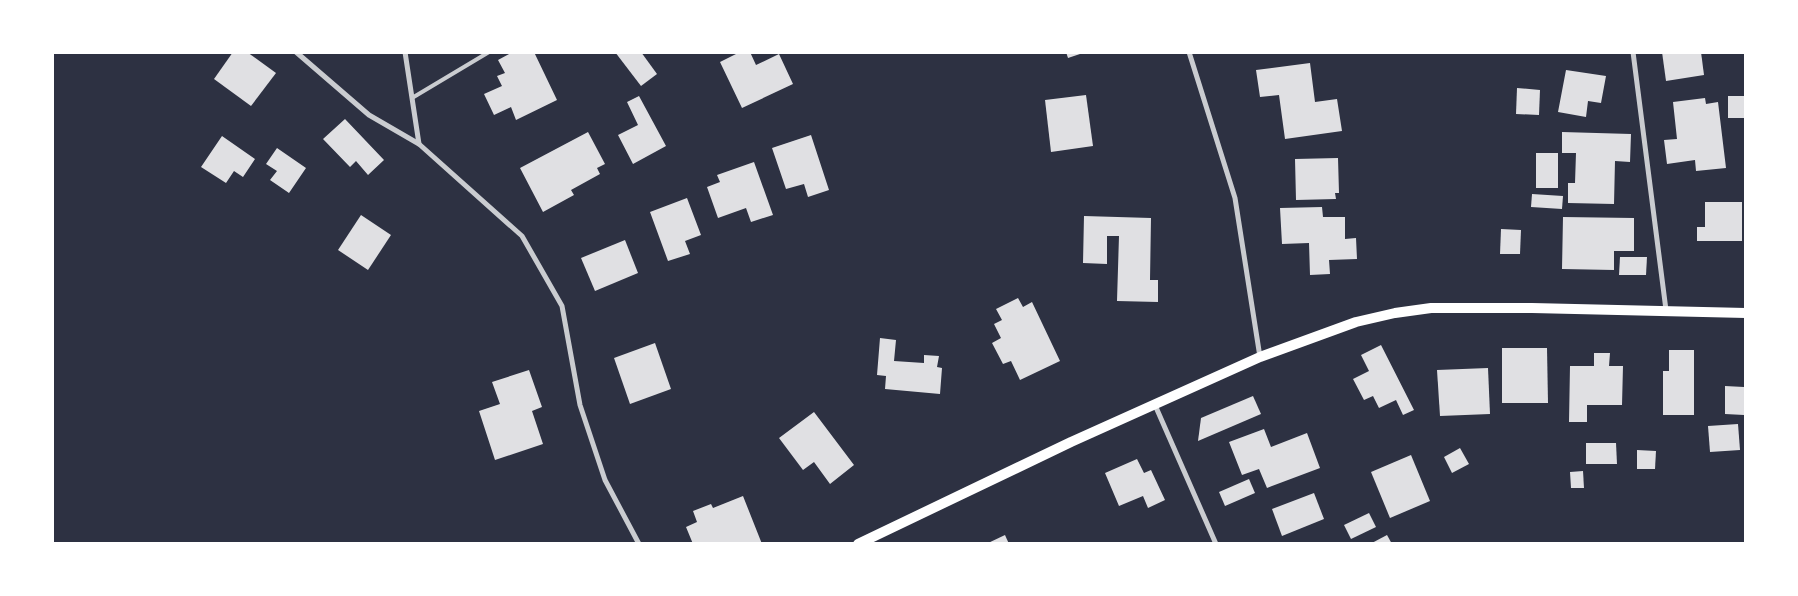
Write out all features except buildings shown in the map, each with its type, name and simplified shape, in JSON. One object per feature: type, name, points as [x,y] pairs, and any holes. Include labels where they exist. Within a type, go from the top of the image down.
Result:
[{"type":"main road","points":[[858,544],[1071,442],[1260,357],[1356,322],[1395,313],[1431,308],[1666,310],[1746,313]]},
{"type":"street","points":[[296,52],[369,115],[419,144],[522,236],[562,306],[580,405],[605,480],[639,544]]},
{"type":"street","points":[[405,52],[419,144]]},
{"type":"street","points":[[1189,52],[1235,198],[1260,357]]},
{"type":"street","points":[[1633,52],[1666,310]]},
{"type":"street","points":[[1154,405],[1216,544]]},
{"type":"lane","points":[[412,98],[489,52]]}]
